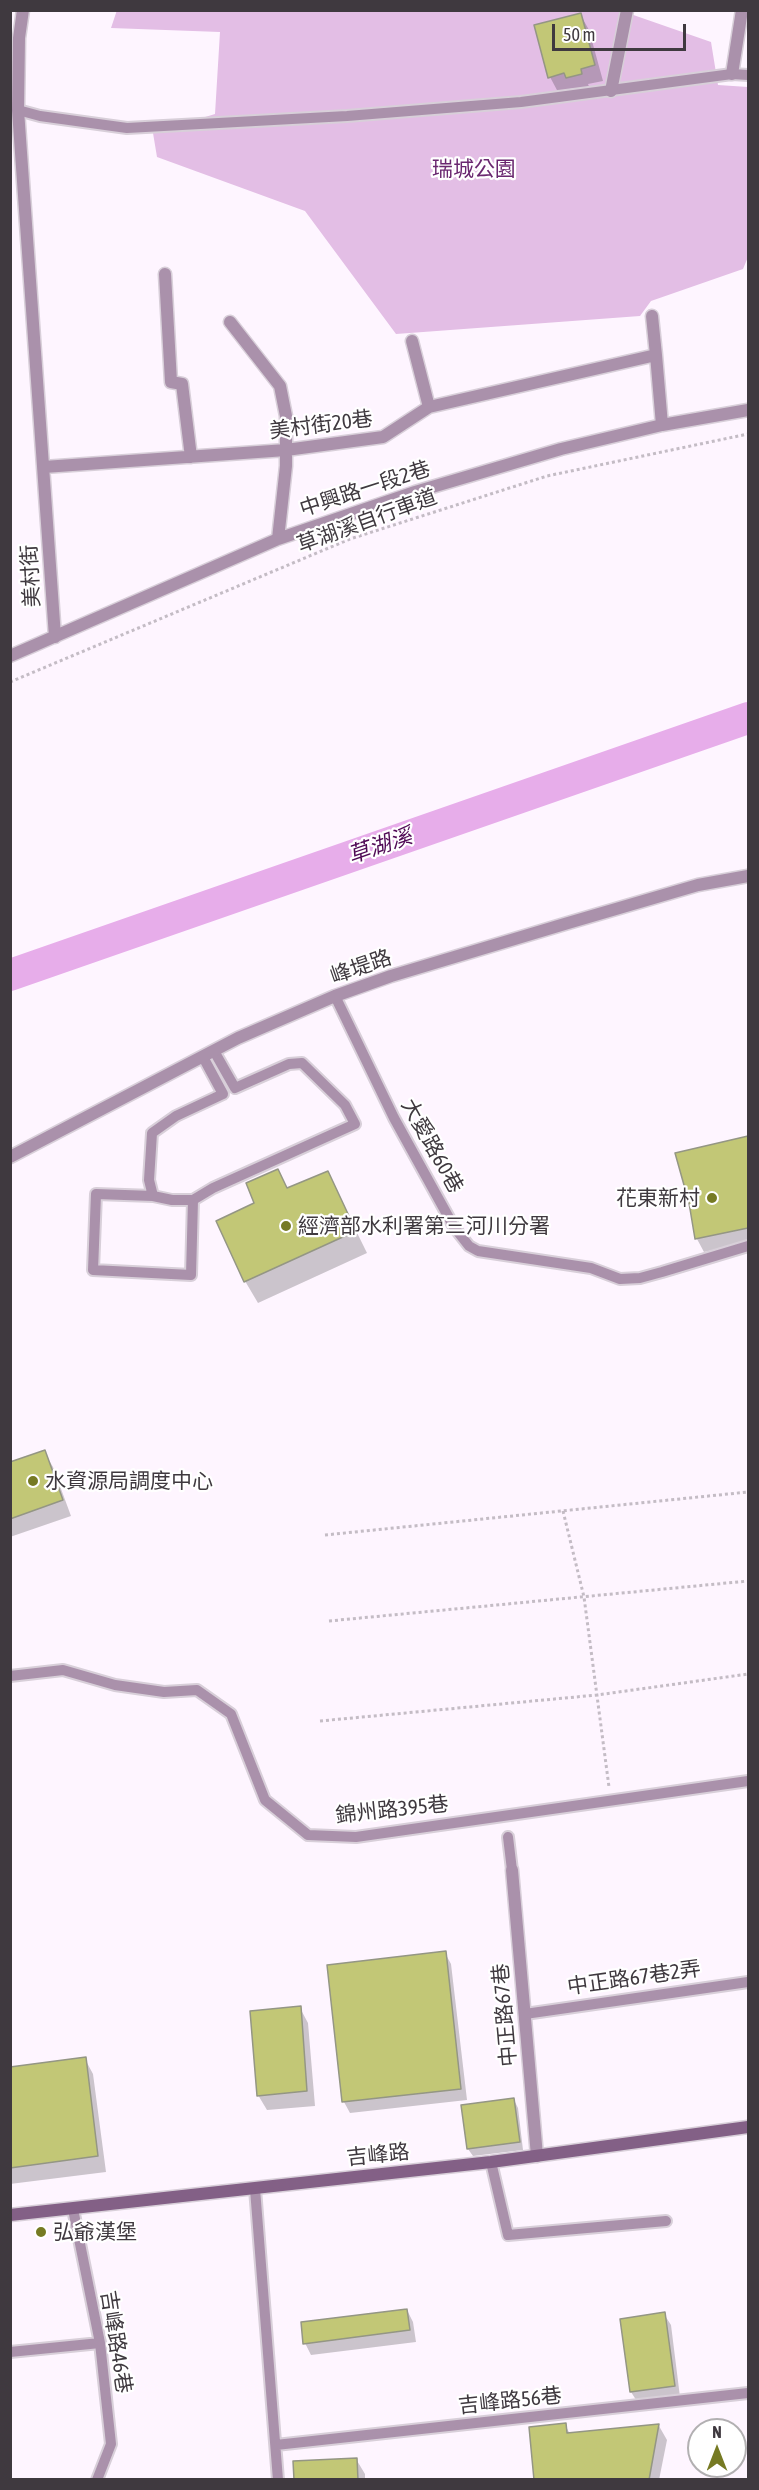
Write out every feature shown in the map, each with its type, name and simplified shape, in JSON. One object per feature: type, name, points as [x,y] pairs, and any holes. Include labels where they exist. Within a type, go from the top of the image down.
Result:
[{"type":"street","name":"美村街","points":[[23,10],[19,39],[16,139],[44,466],[55,638]]},
{"type":"street","points":[[611,91],[627,10]]},
{"type":"street","points":[[732,74],[742,10]]},
{"type":"street","points":[[165,274],[171,382],[182,384],[191,457]]},
{"type":"street","points":[[652,316],[662,425]]},
{"type":"street","points":[[230,322],[280,386],[286,416],[286,450],[278,539]]},
{"type":"street","points":[[411,341],[429,407]]},
{"type":"street","name":"美村街20巷","points":[[44,466],[286,450],[383,437],[429,407],[656,355]]},
{"type":"street","name":"中興路一段2巷","points":[[10,656],[278,539],[477,473],[662,425],[748,410]]},
{"type":"street","name":"峰堤路","points":[[10,1157],[266,1025],[334,996],[391,976],[698,885],[748,876]]},
{"type":"street","name":"中正路67巷","points":[[512,1870],[537,2156]]},
{"type":"street","name":"吉峰路","points":[[10,2215],[491,2162],[748,2127]]},
{"type":"lane","points":[[18,110],[40,116],[127,128],[347,116],[521,102],[732,74],[748,75]]},
{"type":"lane","name":"大愛路60巷","points":[[334,996],[394,1118],[454,1227],[469,1246],[478,1251],[591,1268],[620,1279],[640,1278],[748,1246]]},
{"type":"lane","points":[[153,1196],[149,1180],[152,1133],[176,1116],[223,1094],[208,1054]]},
{"type":"lane","points":[[193,1200],[191,1275],[93,1270],[96,1194],[193,1200],[213,1188],[355,1124],[345,1105],[302,1064],[289,1064],[235,1088],[208,1054]]},
{"type":"lane","name":"錦州路395巷","points":[[10,1676],[63,1670],[144,1689],[164,1692],[196,1690],[231,1714],[265,1800],[308,1835],[356,1837],[748,1781]]},
{"type":"lane","points":[[508,1837],[512,1870]]},
{"type":"lane","name":"中正路67巷2弄","points":[[525,2014],[748,1982]]},
{"type":"lane","points":[[491,2162],[508,2235],[666,2221]]},
{"type":"lane","points":[[255,2188],[278,2480]]},
{"type":"lane","name":"吉峰路46巷","points":[[73,2209],[100,2343],[111,2444],[98,2480]]},
{"type":"lane","points":[[10,2352],[100,2343]]},
{"type":"lane","name":"吉峰路56巷","points":[[276,2445],[748,2393]]},
{"type":"path","name":"草湖溪自行車道","points":[[10,682],[350,539],[547,476],[748,434]]},
{"type":"path","points":[[325,1535],[748,1492]]},
{"type":"path","points":[[563,1511],[584,1597],[609,1787]]},
{"type":"path","points":[[329,1621],[748,1581]]},
{"type":"path","points":[[321,1721],[597,1695],[748,1674]]},
{"type":"green space","name":"瑞城公園","points":[[117,10],[619,10],[711,42],[718,85],[748,87],[748,257],[743,269],[651,301],[640,316],[396,334],[305,211],[157,157],[153,133],[215,114],[220,32],[111,28]]},
{"type":"building","points":[[581,13],[595,65],[581,69],[582,74],[566,78],[564,73],[548,78],[534,25]]},
{"type":"building","points":[[748,1136],[748,1228],[695,1239],[689,1203],[675,1153]]},
{"type":"building","name":"經濟部水利署第三河川分署","points":[[278,1169],[287,1188],[328,1171],[356,1231],[244,1282],[216,1221],[254,1203],[246,1183]]},
{"type":"building","name":"水資源局調度中心","points":[[45,1450],[63,1500],[10,1519],[10,1462]]},
{"type":"building","points":[[446,1951],[461,2089],[342,2102],[327,1965]]},
{"type":"building","points":[[301,2006],[307,2091],[257,2096],[250,2011]]},
{"type":"building","points":[[86,2057],[98,2156],[10,2168],[10,2067]]},
{"type":"building","points":[[514,2098],[520,2142],[467,2149],[461,2105]]},
{"type":"building","points":[[407,2309],[410,2330],[303,2344],[301,2322]]},
{"type":"building","points":[[665,2312],[675,2386],[630,2392],[620,2319]]},
{"type":"building","points":[[566,2423],[567,2433],[659,2424],[649,2480],[534,2480],[529,2427]]},
{"type":"building","points":[[357,2458],[358,2480],[294,2480],[293,2461]]},
{"type":"waterway","name":"草湖溪","points":[[10,975],[748,718]]},
{"type":"place","name":"花東新村","points":[[712,1198]]},
{"type":"place","name":"經濟部水利署第三河川分署","points":[[286,1226]]},
{"type":"place","name":"水資源局調度中心","points":[[33,1481]]},
{"type":"place","name":"弘爺漢堡","points":[[41,2232]]}]
